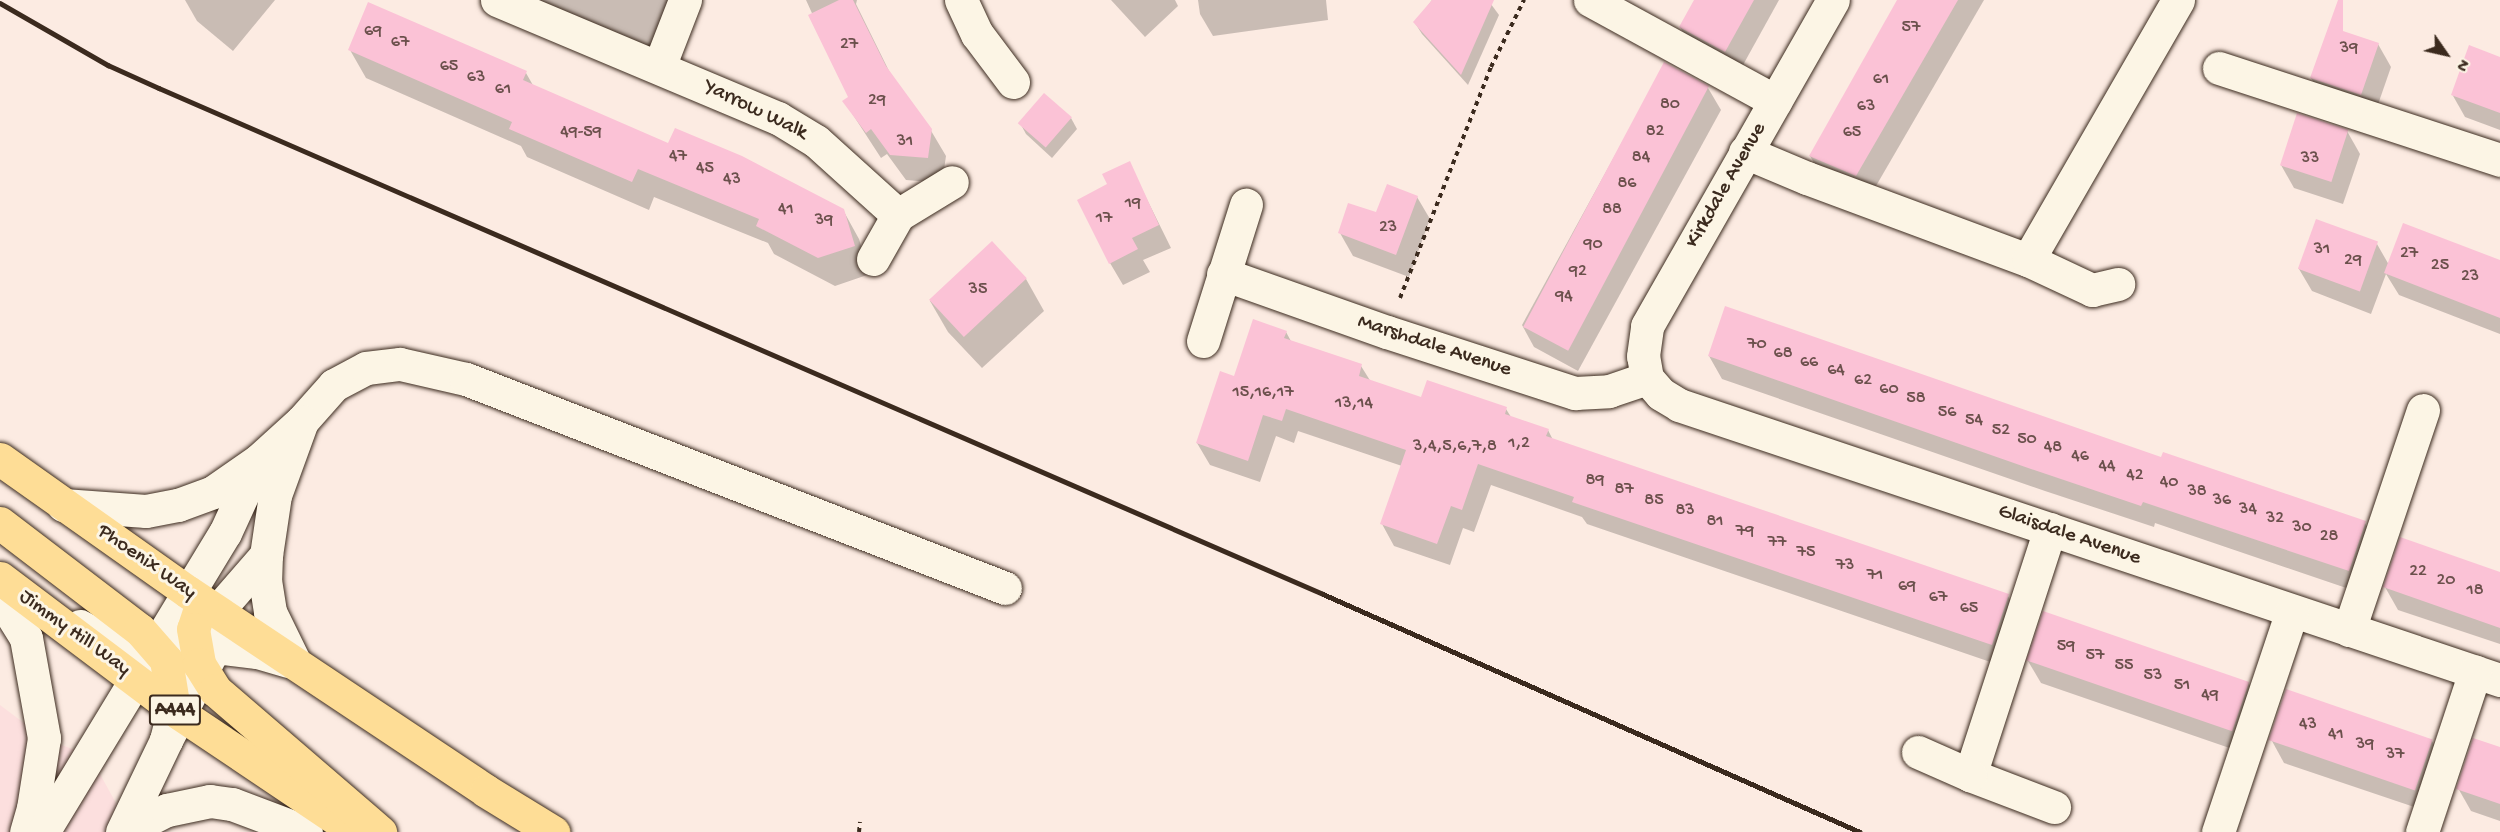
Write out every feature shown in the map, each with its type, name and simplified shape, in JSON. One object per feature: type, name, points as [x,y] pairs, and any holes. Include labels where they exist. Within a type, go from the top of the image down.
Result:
[{"type":"highway","name":"Phoenix Way","points":[[0,459],[209,606],[295,663]]},
{"type":"highway","points":[[0,523],[140,630],[158,648],[173,721]]},
{"type":"highway","name":"Jimmy Hill Way","points":[[6,589],[137,680],[173,721],[356,832]]},
{"type":"highway","points":[[209,606],[202,651],[215,690],[380,832]]},
{"type":"highway","points":[[295,663],[477,785],[553,832]]},
{"type":"street","name":"Yarrow Walk","points":[[497,0],[778,118],[816,141],[898,215]]},
{"type":"street","points":[[659,67],[685,0]]},
{"type":"street","points":[[961,0],[977,34],[1013,82]]},
{"type":"street","points":[[1590,0],[1775,100]]},
{"type":"street","name":"Kirkdale Avenue","points":[[1647,378],[1642,356],[1647,326],[1833,0]]},
{"type":"street","points":[[2028,260],[2178,0]]},
{"type":"street","points":[[2219,68],[2494,158]]},
{"type":"street","points":[[1745,152],[1807,178],[2028,260],[2092,290],[2118,284]]},
{"type":"street","points":[[873,259],[898,215],[952,182]]},
{"type":"street","points":[[1203,341],[1245,205]]},
{"type":"street","name":"Marshdale Avenue","points":[[1223,274],[1387,332],[1575,393],[1609,392],[1647,378]]},
{"type":"street","points":[[63,505],[146,511],[178,505],[213,492],[259,460],[302,421],[334,385],[366,368],[400,364],[466,379],[1005,588]]},
{"type":"street","name":"Glaisdale Avenue","points":[[1647,378],[1661,394],[1679,405],[2487,676]]},
{"type":"street","points":[[2349,630],[2423,410]]},
{"type":"street","points":[[295,663],[270,612],[265,580],[266,555],[275,495],[302,421]]},
{"type":"street","points":[[209,606],[225,533],[259,460]]},
{"type":"street","points":[[1970,775],[2050,529]]},
{"type":"street","points":[[43,832],[111,718],[158,648],[266,555]]},
{"type":"street","points":[[6,589],[122,648],[257,652],[295,663]]},
{"type":"street","points":[[6,589],[26,638],[44,738],[33,808],[26,832]]},
{"type":"street","points":[[2218,832],[2292,611]]},
{"type":"street","points":[[122,832],[202,651]]},
{"type":"street","points":[[2422,832],[2487,676]]},
{"type":"street","points":[[1918,752],[1970,775],[2054,807]]},
{"type":"street","points":[[131,832],[141,823],[167,810],[210,801],[232,804],[306,832]]},
{"type":"path","points":[[1387,332],[1491,67],[1524,0]]},
{"type":"path","points":[[859,832],[860,822]]},
{"type":"shaded area","points":[[0,705],[44,738],[90,756],[132,832],[0,832]]},
{"type":"building","points":[[839,0],[853,0],[886,66],[932,129],[928,158],[890,155],[871,129],[866,133],[842,101],[848,97],[808,15]]},
{"type":"building","points":[[1432,0],[1494,0],[1461,75],[1413,22]]},
{"type":"building","points":[[1694,0],[1754,0],[1725,52],[1679,27]]},
{"type":"building","points":[[1897,0],[1958,0],[1856,176],[1809,156]]},
{"type":"building","points":[[2338,0],[2343,0],[2343,31],[2379,43],[2361,95],[2310,78]]},
{"type":"building","points":[[368,2],[527,71],[523,80],[668,143],[675,128],[742,156],[844,209],[855,246],[818,258],[756,226],[759,219],[638,169],[632,182],[509,129],[512,122],[348,50]]},
{"type":"building","points":[[2469,45],[2500,57],[2500,113],[2451,95]]},
{"type":"building","points":[[1664,62],[1709,86],[1568,351],[1523,327]]},
{"type":"building","points":[[1044,93],[1072,117],[1046,147],[1018,123]]},
{"type":"building","points":[[2297,113],[2348,130],[2331,182],[2280,165]]},
{"type":"building","points":[[1130,161],[1159,225],[1132,238],[1138,249],[1109,264],[1077,200],[1107,184],[1102,174]]},
{"type":"building","points":[[1387,184],[1418,196],[1396,255],[1338,233],[1348,203],[1376,212]]},
{"type":"building","points":[[2316,219],[2378,242],[2360,291],[2298,269]]},
{"type":"building","points":[[2403,223],[2500,260],[2500,318],[2384,273]]},
{"type":"building","points":[[992,241],[1027,278],[964,337],[929,300]]},
{"type":"building","points":[[1725,306],[2161,457],[2163,452],[2366,521],[2349,571],[2143,502],[2141,506],[1708,356]]},
{"type":"building","points":[[1253,319],[1287,331],[1284,338],[1362,364],[1359,376],[1421,397],[1427,380],[1507,407],[1505,414],[1549,429],[1546,436],[2009,594],[1992,645],[1572,502],[1574,497],[1478,464],[1462,510],[1451,506],[1437,544],[1380,524],[1406,450],[1286,409],[1282,421],[1263,415],[1248,461],[1196,443],[1220,371],[1234,376]]},
{"type":"building","points":[[2400,537],[2500,572],[2500,628],[2383,587]]},
{"type":"building","points":[[2043,611],[2249,682],[2232,731],[2026,660]]},
{"type":"building","points":[[2286,689],[2433,739],[2415,791],[2268,740]]},
{"type":"building","points":[[2473,738],[2500,747],[2500,804],[2456,789]]},
{"type":"railway","points":[[0,3],[108,65],[159,88],[1323,594],[1860,832]]}]
